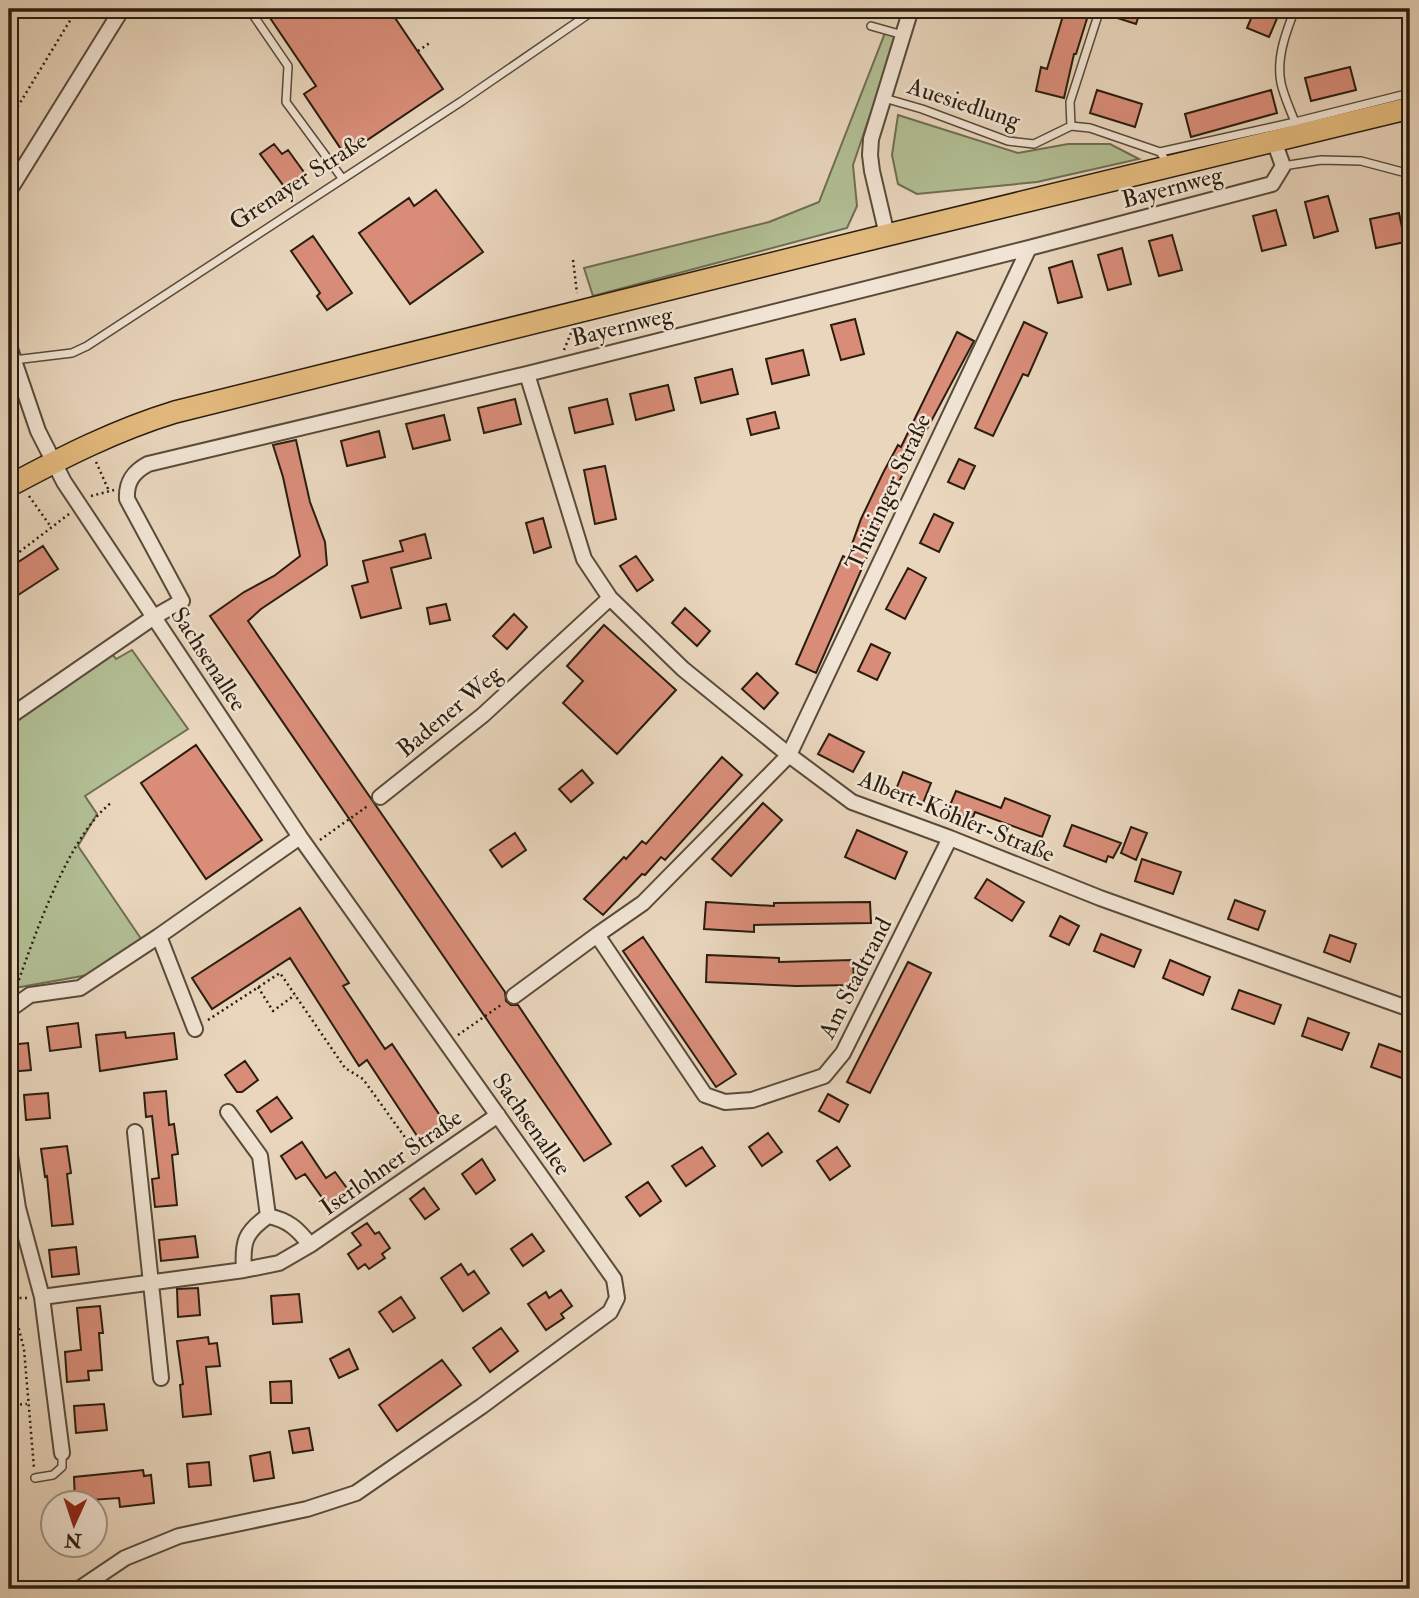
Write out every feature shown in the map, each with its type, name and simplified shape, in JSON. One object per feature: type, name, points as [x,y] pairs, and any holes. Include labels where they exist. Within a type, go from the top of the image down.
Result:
[{"type":"main road","points":[[9,485],[138,423],[175,412],[887,234],[1165,160],[1274,141],[1297,128],[1410,108]]},
{"type":"street","points":[[9,191],[122,9]]},
{"type":"street","points":[[887,234],[870,155],[872,139],[911,9]]},
{"type":"street","points":[[1274,141],[1283,166]]},
{"type":"street","name":"Bayernweg","points":[[126,488],[139,469],[148,464],[527,374],[1029,248],[1272,184],[1283,166]]},
{"type":"street","name":"Thüringer Straße","points":[[789,755],[1029,248]]},
{"type":"street","name":"Grenayer Straße","points":[[11,353],[52,463]]},
{"type":"street","name":"Albert-Köhler-Straße","points":[[527,374],[584,559],[610,598],[683,668],[789,755],[852,802],[1100,898],[1410,1009]]},
{"type":"street","name":"Sachsenallee","points":[[52,463],[304,843],[614,1279],[617,1298],[610,1312],[482,1406],[356,1493],[307,1508],[179,1536],[125,1558],[79,1589]]},
{"type":"street","points":[[9,717],[154,617],[182,601],[127,499],[126,488]]},
{"type":"street","name":"Badener Weg","points":[[380,797],[483,715],[610,598]]},
{"type":"street","points":[[514,996],[643,903],[789,755]]},
{"type":"street","name":"Am Stadtrand","points":[[597,935],[705,1095],[725,1102],[752,1100],[824,1076],[844,1053],[950,838]]},
{"type":"street","points":[[9,1010],[30,995],[80,988],[304,843]]},
{"type":"street","points":[[159,936],[195,1029]]},
{"type":"street","points":[[228,1112],[260,1156],[268,1216],[251,1228],[243,1249],[244,1270]]},
{"type":"street","name":"Iserlohner Straße","points":[[42,1297],[279,1263],[310,1245],[498,1115]]},
{"type":"street","points":[[135,1132],[162,1378]]},
{"type":"street","points":[[9,1149],[18,1208],[42,1297],[62,1453]]},
{"type":"street","name":"Iserlohner Straße","points":[[268,1216],[284,1220],[299,1231],[310,1245]]},
{"type":"lane","points":[[249,9],[288,66],[286,102],[342,178]]},
{"type":"lane","name":"Grenayer Straße","points":[[11,353],[72,353],[87,346],[462,101],[596,9]]},
{"type":"lane","points":[[1100,9],[1070,102],[1070,126],[1090,128],[1165,160],[1297,128],[1410,93]]},
{"type":"lane","points":[[1296,9],[1285,33],[1280,58],[1281,82],[1297,128]]},
{"type":"lane","points":[[871,26],[904,34]]},
{"type":"lane","name":"Auesiedlung","points":[[884,98],[1008,141],[1034,144],[1070,126]]},
{"type":"lane","points":[[1283,166],[1321,160],[1362,161],[1410,174]]},
{"type":"lane","points":[[35,1478],[54,1475],[62,1467],[62,1453]]},
{"type":"path","points":[[9,121],[76,9]]},
{"type":"path","points":[[418,51],[431,42]]},
{"type":"path","points":[[88,445],[108,491]]},
{"type":"path","points":[[9,485],[18,497],[30,496],[51,527]]},
{"type":"path","points":[[9,555],[18,553],[94,494],[126,488]]},
{"type":"path","points":[[304,843],[380,797]]},
{"type":"path","points":[[16,988],[61,873],[97,814],[111,803]]},
{"type":"path","points":[[195,1029],[280,973],[345,1068],[363,1079],[425,1166]]},
{"type":"path","points":[[258,987],[273,1011],[295,995]]},
{"type":"path","points":[[447,1044],[514,996]]},
{"type":"path","points":[[9,1291],[24,1349],[35,1478]]},
{"type":"path","points":[[9,1405],[27,1404]]},
{"type":"green space","points":[[885,33],[897,36],[853,165],[857,206],[847,228],[593,296],[584,268],[769,222],[819,202]]},
{"type":"green space","points":[[898,115],[1018,153],[1068,144],[1110,144],[1139,159],[1037,182],[917,194],[898,184],[892,155]]},
{"type":"green space","points":[[132,650],[188,729],[85,796],[97,814],[78,846],[146,946],[88,975],[9,989],[9,722],[111,652],[116,659]]},
{"type":"building","points":[[264,9],[389,9],[443,89],[345,155],[304,94],[316,86]]},
{"type":"building","points":[[1065,9],[1090,9],[1074,54],[1064,98],[1036,91],[1041,67],[1047,69]]},
{"type":"building","points":[[1106,9],[1141,9],[1136,24],[1105,14]]},
{"type":"building","points":[[1255,9],[1281,9],[1269,37],[1247,28]]},
{"type":"building","points":[[1350,67],[1356,90],[1311,101],[1305,78]]},
{"type":"building","points":[[1097,90],[1142,104],[1135,127],[1090,113]]},
{"type":"building","points":[[1271,90],[1277,113],[1191,137],[1185,114]]},
{"type":"building","points":[[274,144],[282,154],[288,150],[306,175],[286,189],[260,154]]},
{"type":"building","points":[[436,190],[483,252],[410,304],[359,233],[409,198],[414,206]]},
{"type":"building","points":[[1328,196],[1338,231],[1314,238],[1305,202]]},
{"type":"building","points":[[1276,210],[1286,245],[1262,251],[1253,216]]},
{"type":"building","points":[[1399,213],[1405,242],[1376,248],[1370,219]]},
{"type":"building","points":[[1172,235],[1182,270],[1159,276],[1149,241]]},
{"type":"building","points":[[313,236],[352,293],[327,310],[317,296],[320,293],[291,251]]},
{"type":"building","points":[[1122,248],[1131,284],[1108,290],[1098,255]]},
{"type":"building","points":[[1072,261],[1082,297],[1058,303],[1049,268]]},
{"type":"building","points":[[855,319],[864,354],[841,360],[831,325]]},
{"type":"building","points":[[1024,322],[1047,333],[1028,376],[1023,374],[993,436],[975,428]]},
{"type":"building","points":[[957,332],[974,341],[896,487],[898,488],[888,511],[884,509],[870,550],[816,673],[796,664],[843,556],[847,558],[861,519],[883,473],[898,445],[901,447]]},
{"type":"building","points":[[803,350],[809,375],[772,384],[766,359]]},
{"type":"building","points":[[732,369],[738,394],[701,403],[695,378]]},
{"type":"building","points":[[668,385],[674,410],[636,420],[630,394]]},
{"type":"building","points":[[515,399],[521,424],[484,433],[478,408]]},
{"type":"building","points":[[607,399],[613,424],[575,433],[569,408]]},
{"type":"building","points":[[775,412],[779,428],[751,435],[747,419]]},
{"type":"building","points":[[444,415],[450,440],[413,449],[406,424]]},
{"type":"building","points":[[379,431],[385,457],[347,466],[341,441]]},
{"type":"building","points":[[296,440],[310,502],[325,542],[327,565],[261,609],[248,621],[505,992],[506,1001],[511,1005],[518,1005],[611,1144],[584,1161],[210,616],[244,592],[274,576],[300,556],[283,477],[273,445]]},
{"type":"building","points":[[959,459],[975,466],[964,489],[948,482]]},
{"type":"building","points":[[605,466],[616,519],[595,524],[584,470]]},
{"type":"building","points":[[934,514],[953,523],[939,552],[920,543]]},
{"type":"building","points":[[543,518],[551,547],[534,553],[526,523]]},
{"type":"building","points":[[425,534],[431,558],[391,568],[401,608],[361,618],[352,586],[368,582],[363,561],[403,551],[400,541]]},
{"type":"building","points":[[43,546],[58,569],[9,601],[9,568]]},
{"type":"building","points":[[636,556],[653,580],[637,591],[620,566]]},
{"type":"building","points":[[908,568],[926,578],[905,619],[886,609]]},
{"type":"building","points":[[446,604],[450,620],[430,624],[427,608]]},
{"type":"building","points":[[685,608],[710,631],[697,646],[672,623]]},
{"type":"building","points":[[514,614],[527,627],[507,649],[493,636]]},
{"type":"building","points":[[604,625],[676,690],[617,754],[563,703],[583,681],[567,666]]},
{"type":"building","points":[[871,644],[890,653],[877,680],[858,671]]},
{"type":"building","points":[[757,673],[778,693],[764,709],[742,689]]},
{"type":"building","points":[[829,734],[864,752],[853,772],[818,754]]},
{"type":"building","points":[[196,745],[262,840],[206,879],[141,783]]},
{"type":"building","points":[[722,757],[742,775],[665,860],[661,857],[603,915],[584,899],[642,841],[646,844]]},
{"type":"building","points":[[582,770],[593,783],[571,802],[559,789]]},
{"type":"building","points":[[903,772],[931,783],[923,803],[895,792]]},
{"type":"building","points":[[956,791],[1001,808],[1005,798],[1050,816],[1042,837],[975,812],[972,819],[948,810]]},
{"type":"building","points":[[763,803],[782,820],[731,876],[712,859]]},
{"type":"building","points":[[1072,825],[1121,843],[1113,858],[1108,856],[1106,862],[1064,846]]},
{"type":"building","points":[[1131,827],[1147,833],[1136,860],[1121,853]]},
{"type":"building","points":[[857,830],[907,852],[895,879],[845,857]]},
{"type":"building","points":[[515,833],[526,850],[502,867],[490,850]]},
{"type":"building","points":[[1142,859],[1181,872],[1173,894],[1135,881]]},
{"type":"building","points":[[987,879],[1024,902],[1012,921],[975,898]]},
{"type":"building","points":[[1235,900],[1265,911],[1258,930],[1228,919]]},
{"type":"building","points":[[706,902],[774,906],[774,903],[870,902],[871,923],[754,925],[754,932],[704,929]]},
{"type":"building","points":[[300,908],[349,983],[343,986],[385,1049],[392,1044],[447,1126],[421,1142],[367,1060],[359,1066],[290,958],[212,1009],[192,978]]},
{"type":"building","points":[[1060,916],[1079,926],[1069,945],[1050,936]]},
{"type":"building","points":[[1101,934],[1141,950],[1134,967],[1094,951]]},
{"type":"building","points":[[1330,935],[1356,944],[1350,962],[1324,952]]},
{"type":"building","points":[[643,937],[736,1074],[716,1087],[623,951]]},
{"type":"building","points":[[707,955],[779,958],[779,962],[853,960],[854,985],[796,986],[706,982]]},
{"type":"building","points":[[1170,960],[1210,977],[1203,995],[1163,978]]},
{"type":"building","points":[[908,962],[931,973],[870,1093],[847,1082]]},
{"type":"building","points":[[1239,990],[1281,1005],[1274,1024],[1232,1009]]},
{"type":"building","points":[[1308,1018],[1349,1033],[1342,1050],[1302,1036]]},
{"type":"building","points":[[78,1023],[81,1047],[50,1051],[47,1027]]},
{"type":"building","points":[[125,1032],[126,1038],[174,1033],[177,1059],[100,1071],[96,1035]]},
{"type":"building","points":[[28,1043],[31,1070],[9,1072],[9,1045]]},
{"type":"building","points":[[1379,1044],[1410,1055],[1410,1081],[1371,1067]]},
{"type":"building","points":[[245,1061],[258,1080],[242,1092],[237,1092],[225,1075]]},
{"type":"building","points":[[166,1091],[169,1125],[174,1124],[178,1154],[172,1155],[177,1205],[155,1207],[152,1179],[159,1178],[152,1116],[146,1117],[144,1093]]},
{"type":"building","points":[[48,1093],[50,1118],[26,1120],[24,1095]]},
{"type":"building","points":[[828,1094],[848,1105],[839,1122],[819,1111]]},
{"type":"building","points":[[277,1097],[292,1118],[271,1132],[257,1111]]},
{"type":"building","points":[[768,1133],[782,1152],[762,1166],[749,1147]]},
{"type":"building","points":[[302,1142],[326,1178],[335,1172],[352,1195],[331,1210],[305,1174],[296,1179],[281,1156]]},
{"type":"building","points":[[67,1146],[71,1173],[67,1174],[73,1224],[52,1226],[47,1176],[45,1177],[41,1149]]},
{"type":"building","points":[[702,1147],[715,1166],[686,1186],[672,1166]]},
{"type":"building","points":[[837,1147],[850,1166],[830,1180],[817,1161]]},
{"type":"building","points":[[482,1159],[495,1180],[476,1194],[462,1174]]},
{"type":"building","points":[[648,1182],[661,1201],[640,1216],[626,1197]]},
{"type":"building","points":[[424,1188],[439,1209],[425,1219],[410,1199]]},
{"type":"building","points":[[367,1223],[375,1234],[379,1232],[390,1248],[382,1254],[385,1258],[369,1269],[365,1264],[358,1269],[348,1254],[361,1245],[352,1233]]},
{"type":"building","points":[[532,1234],[544,1251],[523,1266],[511,1249]]},
{"type":"building","points":[[195,1236],[198,1257],[161,1261],[159,1240]]},
{"type":"building","points":[[76,1247],[79,1274],[52,1277],[49,1250]]},
{"type":"building","points":[[461,1264],[468,1275],[474,1271],[489,1293],[463,1311],[441,1278]]},
{"type":"building","points":[[198,1288],[200,1315],[178,1317],[177,1289]]},
{"type":"building","points":[[561,1290],[572,1306],[561,1314],[564,1318],[546,1330],[528,1304],[546,1292],[549,1298]]},
{"type":"building","points":[[299,1294],[302,1322],[273,1324],[271,1296]]},
{"type":"building","points":[[401,1297],[415,1318],[393,1332],[379,1312]]},
{"type":"building","points":[[100,1306],[103,1333],[99,1333],[102,1370],[88,1371],[89,1380],[67,1382],[65,1352],[81,1350],[77,1308]]},
{"type":"building","points":[[501,1328],[518,1351],[490,1372],[473,1348]]},
{"type":"building","points":[[208,1337],[209,1344],[217,1343],[220,1366],[206,1367],[211,1414],[183,1417],[180,1385],[183,1384],[177,1341]]},
{"type":"building","points":[[349,1349],[358,1369],[339,1378],[330,1359]]},
{"type":"building","points":[[442,1360],[461,1385],[397,1431],[379,1405]]},
{"type":"building","points":[[291,1381],[292,1403],[271,1403],[270,1382]]},
{"type":"building","points":[[104,1404],[107,1430],[76,1433],[74,1406]]},
{"type":"building","points":[[309,1428],[313,1450],[293,1453],[289,1431]]},
{"type":"building","points":[[270,1452],[274,1478],[254,1481],[250,1456]]},
{"type":"building","points":[[209,1462],[211,1485],[189,1487],[187,1464]]},
{"type":"building","points":[[143,1470],[144,1476],[151,1475],[154,1503],[120,1507],[119,1498],[108,1499],[108,1490],[75,1490],[74,1477]]}]
